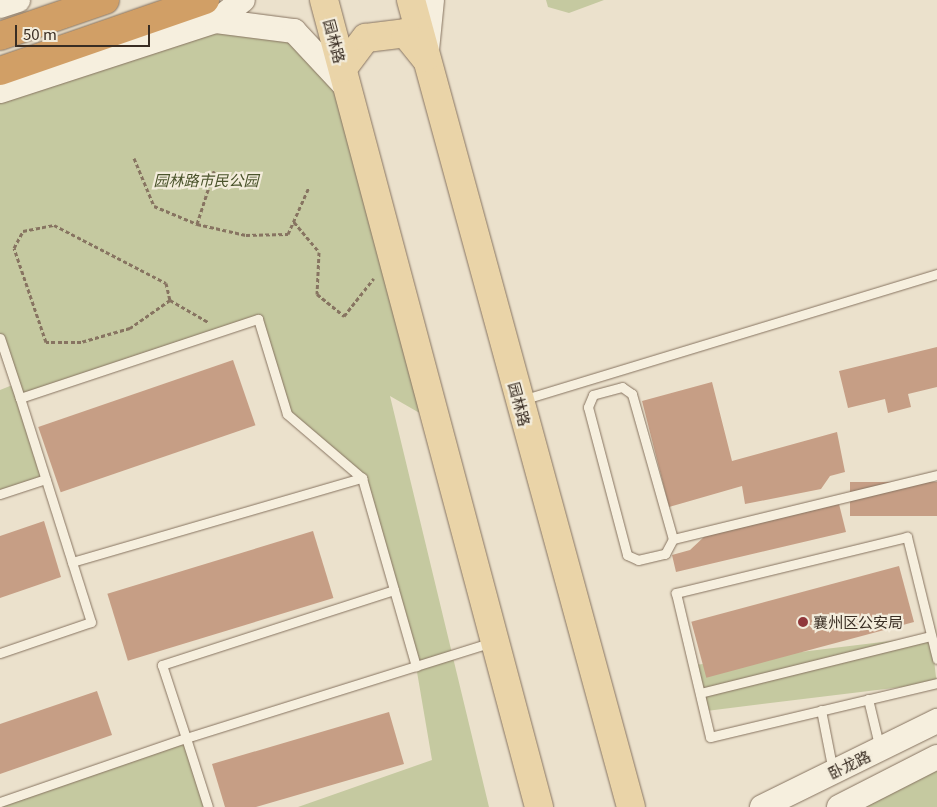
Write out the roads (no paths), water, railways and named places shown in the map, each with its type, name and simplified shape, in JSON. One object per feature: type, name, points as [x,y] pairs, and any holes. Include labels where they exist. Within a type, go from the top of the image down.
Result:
[{"type":"highway","points":[[0,36],[105,0]]},
{"type":"highway","points":[[0,71],[211,10]]},
{"type":"main road","name":"园林路","points":[[324,0],[539,807]]},
{"type":"main road","name":"园林路","points":[[410,0],[631,807]]},
{"type":"main road","points":[[345,78],[366,38],[405,33],[426,59]]},
{"type":"street","points":[[0,6],[18,0]]},
{"type":"street","points":[[0,91],[211,10],[243,0]]},
{"type":"street","points":[[426,59],[432,0]]},
{"type":"street","points":[[211,10],[294,31],[345,78]]},
{"type":"street","points":[[0,19],[28,27]]},
{"type":"street","name":"卧龙路","points":[[762,807],[937,721]]},
{"type":"street","points":[[839,807],[937,757]]},
{"type":"lane","points":[[520,401],[937,274]]},
{"type":"lane","points":[[20,398],[258,319],[287,414],[362,478],[416,666]]},
{"type":"lane","points":[[0,338],[91,622],[0,653]]},
{"type":"lane","points":[[598,377],[604,392]]},
{"type":"lane","points":[[622,387],[632,394],[673,539],[665,554],[638,560],[627,555],[588,408],[593,395],[622,387]]},
{"type":"lane","points":[[673,539],[937,475]]},
{"type":"lane","points":[[72,562],[362,478]]},
{"type":"lane","points":[[0,494],[46,479]]},
{"type":"lane","points":[[937,659],[907,537],[676,593],[710,737],[937,682]]},
{"type":"lane","points":[[208,807],[162,665],[394,590]]},
{"type":"lane","points":[[700,693],[931,636]]},
{"type":"lane","points":[[0,802],[186,738],[496,641]]},
{"type":"lane","points":[[868,699],[880,749]]},
{"type":"lane","points":[[821,710],[833,771]]},
{"type":"place","name":"襄州区公安局","points":[[803,622]]},
{"type":"park label","name":"园林路市民公园","points":[[206,180]]}]
